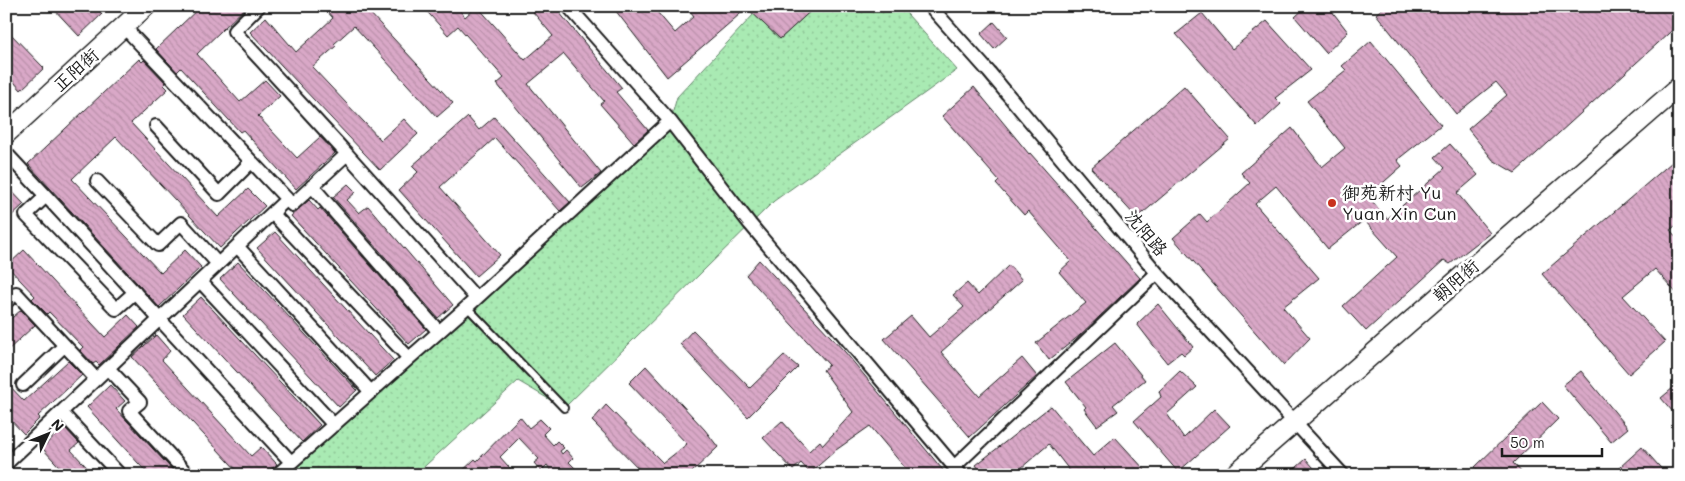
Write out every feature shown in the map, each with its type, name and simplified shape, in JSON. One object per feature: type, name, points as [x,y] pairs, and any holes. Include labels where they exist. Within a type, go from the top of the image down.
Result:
[{"type":"street","name":"正阳街","points":[[6,134],[146,6]]},
{"type":"street","points":[[259,6],[234,31],[347,154],[472,303]]},
{"type":"street","points":[[568,6],[670,122],[750,224],[958,471],[1157,273]]},
{"type":"street","name":"沈阳路","points":[[930,6],[1157,273],[1343,475]]},
{"type":"street","points":[[124,27],[292,205],[347,154]]},
{"type":"street","name":"朝阳街","points":[[1234,475],[1679,87]]},
{"type":"street","points":[[277,475],[440,332],[670,122]]},
{"type":"street","points":[[156,126],[219,194],[252,162]]},
{"type":"street","points":[[6,153],[291,462]]},
{"type":"street","points":[[97,181],[158,245],[181,223],[218,264]]},
{"type":"street","points":[[312,186],[440,332]]},
{"type":"street","points":[[46,196],[26,215],[116,309],[134,292]]},
{"type":"street","points":[[6,464],[286,199]]},
{"type":"street","points":[[272,213],[409,358]]},
{"type":"street","points":[[237,246],[371,392]]},
{"type":"street","points":[[200,280],[334,425]]},
{"type":"street","points":[[6,302],[16,293],[96,379]]},
{"type":"street","points":[[22,384],[64,346]]},
{"type":"street","points":[[108,368],[140,402],[129,411],[188,475]]},
{"type":"street","points":[[61,412],[120,475]]},
{"type":"lane","points":[[472,303],[564,408]]},
{"type":"green space","points":[[816,6],[900,6],[957,70],[774,201],[564,408],[518,381],[415,475],[277,475],[670,122],[677,97],[754,14],[780,39]]},
{"type":"building","points":[[51,6],[94,6],[102,14],[79,36]]},
{"type":"building","points":[[201,6],[247,6],[197,54],[240,102],[265,80],[280,96],[258,116],[297,158],[320,137],[335,153],[296,189],[243,130],[240,132],[181,68],[177,72],[156,49]]},
{"type":"building","points":[[322,6],[376,6],[369,12],[453,103],[437,117],[354,26],[334,44],[336,46],[312,67],[381,140],[404,119],[418,134],[380,170],[250,32],[266,17],[296,52],[333,18]]},
{"type":"building","points":[[422,6],[456,6],[465,17],[477,6],[525,60],[553,36],[528,6],[554,6],[622,88],[616,92],[648,130],[634,143],[600,104],[604,101],[564,54],[528,84],[601,173],[582,188],[497,84],[504,78],[458,26],[448,35]]},
{"type":"building","points":[[612,6],[652,6],[675,33],[694,16],[686,6],[816,6],[780,39],[747,8],[667,77]]},
{"type":"building","points":[[1307,6],[1328,6],[1348,32],[1326,53],[1295,17]]},
{"type":"building","points":[[1385,6],[1679,6],[1679,24],[1515,173],[1493,160],[1468,129],[1507,95],[1496,82],[1456,114],[1376,14]]},
{"type":"building","points":[[1202,13],[1232,49],[1267,21],[1311,70],[1275,98],[1281,104],[1257,126],[1176,34]]},
{"type":"building","points":[[994,22],[1007,37],[994,49],[981,34]]},
{"type":"building","points":[[6,29],[44,68],[21,90],[6,73]]},
{"type":"building","points":[[1371,41],[1441,125],[1397,160],[1402,166],[1368,196],[1387,219],[1445,168],[1435,157],[1450,144],[1478,175],[1457,193],[1490,233],[1450,264],[1444,260],[1366,331],[1343,306],[1397,257],[1364,220],[1328,249],[1276,186],[1255,204],[1319,278],[1283,307],[1310,338],[1284,365],[1173,238],[1200,214],[1207,222],[1250,183],[1241,173],[1292,128],[1322,167],[1345,148],[1307,101],[1346,70],[1342,66]]},
{"type":"building","points":[[139,59],[142,62],[144,60],[166,83],[164,85],[168,89],[131,123],[218,217],[248,189],[265,206],[220,248],[116,137],[72,179],[161,273],[185,250],[201,267],[159,307],[28,164]]},
{"type":"building","points":[[1184,86],[1230,139],[1137,218],[1091,168]]},
{"type":"building","points":[[974,87],[1029,154],[1140,278],[1079,336],[1049,360],[1036,343],[1086,303],[1059,272],[1071,261],[1028,211],[1024,215],[996,184],[999,181],[942,116]]},
{"type":"building","points":[[468,117],[479,130],[494,117],[570,202],[560,211],[495,138],[440,187],[500,255],[476,276],[399,190],[418,172],[412,166]]},
{"type":"building","points":[[1679,156],[1679,223],[1670,230],[1679,240],[1679,296],[1655,269],[1623,296],[1665,342],[1629,374],[1542,274]]},
{"type":"building","points":[[348,184],[356,192],[347,200],[359,213],[368,206],[453,305],[438,318],[333,197]]},
{"type":"building","points":[[6,185],[24,204],[6,221]]},
{"type":"building","points":[[309,200],[318,210],[320,208],[426,329],[409,344],[291,216]]},
{"type":"building","points":[[275,232],[393,360],[375,376],[257,248]]},
{"type":"building","points":[[24,250],[105,337],[128,315],[139,327],[99,365],[96,362],[93,364],[80,350],[83,347],[49,312],[47,314],[32,299],[35,296],[7,266]]},
{"type":"building","points":[[759,260],[845,352],[947,475],[911,475],[870,426],[836,450],[810,473],[801,463],[793,470],[763,438],[782,421],[809,451],[820,441],[823,445],[853,412],[823,370],[829,365],[746,275]]},
{"type":"building","points":[[238,262],[357,390],[339,407],[220,279]]},
{"type":"building","points":[[1009,265],[1022,280],[941,352],[979,396],[1022,358],[1037,376],[970,437],[884,339],[911,316],[929,337],[964,307],[953,295],[967,283],[978,295]]},
{"type":"building","points":[[201,297],[320,425],[302,442],[183,314]]},
{"type":"building","points":[[1158,304],[1193,347],[1184,355],[1181,352],[1167,363],[1137,324]]},
{"type":"building","points":[[21,310],[35,325],[6,352],[6,323]]},
{"type":"building","points":[[693,330],[750,388],[784,355],[798,367],[748,417],[680,344]]},
{"type":"building","points":[[156,335],[170,351],[162,360],[251,456],[261,447],[277,464],[265,475],[241,475],[132,357]]},
{"type":"building","points":[[1115,343],[1145,380],[1113,405],[1118,411],[1097,426],[1084,409],[1086,407],[1066,382]]},
{"type":"building","points":[[68,361],[82,375],[38,416],[40,418],[24,434],[6,415],[6,382],[24,401]]},
{"type":"building","points":[[646,366],[705,430],[718,447],[689,475],[645,475],[592,421],[606,405],[663,463],[687,444],[629,383]]},
{"type":"building","points":[[1180,371],[1197,387],[1167,414],[1184,438],[1214,409],[1230,426],[1178,472],[1134,421],[1161,397],[1159,391]]},
{"type":"building","points":[[1581,371],[1628,428],[1611,442],[1563,385]]},
{"type":"building","points":[[1679,383],[1679,419],[1661,398]]},
{"type":"building","points":[[110,385],[125,401],[116,409],[177,475],[149,475],[87,407]]},
{"type":"building","points":[[1542,402],[1558,419],[1513,463],[1524,475],[1482,475],[1475,467]]},
{"type":"building","points":[[1051,406],[1093,456],[1115,437],[1145,470],[1140,475],[1073,475],[1049,444],[1013,475],[983,475],[976,465]]},
{"type":"building","points":[[520,417],[529,428],[540,419],[549,428],[543,434],[553,445],[557,441],[564,448],[560,451],[562,454],[566,450],[573,458],[569,462],[582,475],[554,475],[547,465],[541,471],[534,463],[539,459],[519,438],[500,457],[516,475],[458,475],[475,459],[477,461]]},
{"type":"building","points":[[64,427],[79,443],[71,450],[94,475],[67,475],[42,448]]},
{"type":"building","points":[[1642,447],[1667,475],[1627,475],[1620,467]]},
{"type":"building","points":[[1306,459],[1320,475],[1288,475]]},
{"type":"place","name":"御苑新村 Yu Yuan Xin Cun","points":[[1332,203]]}]
